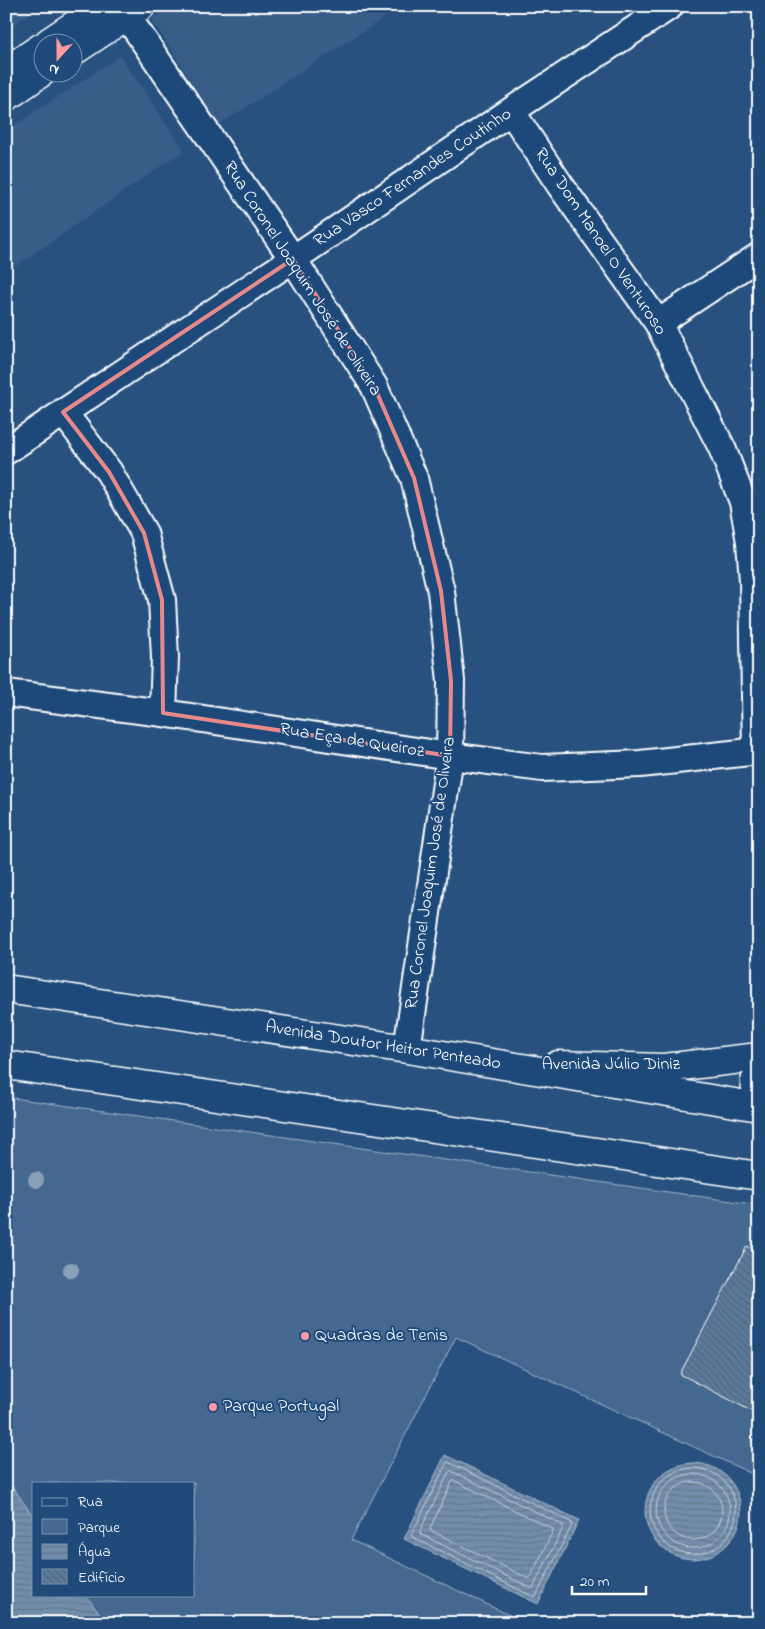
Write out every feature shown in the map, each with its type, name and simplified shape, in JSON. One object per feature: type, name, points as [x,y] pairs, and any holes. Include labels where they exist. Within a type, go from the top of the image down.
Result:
[{"type":"main road","points":[[71,32],[123,9]]},
{"type":"main road","points":[[82,44],[123,9]]},
{"type":"main road","points":[[6,71],[32,54]]},
{"type":"main road","points":[[6,97],[32,79]]},
{"type":"main road","name":"Avenida Doutor Heitor Penteado","points":[[6,988],[407,1049],[759,1107]]},
{"type":"main road","name":"Avenida Júlio Diniz","points":[[493,1063],[664,1068],[759,1057]]},
{"type":"main road","points":[[6,1065],[759,1176]]},
{"type":"main road","points":[[759,1076],[755,1081],[759,1096]]},
{"type":"street","name":"Rua Vasco Fernandes Coutinho","points":[[6,450],[670,6]]},
{"type":"street","name":"Rua Coronel Joaquim José de Oliveira","points":[[123,9],[293,259],[374,386],[414,478],[441,591],[451,681],[450,756],[407,1049]]},
{"type":"street","name":"Rua Dom Manoel O Venturoso","points":[[511,111],[566,193],[658,323],[751,500],[750,542],[753,581],[758,751]]},
{"type":"street","points":[[658,323],[759,256]]},
{"type":"street","points":[[63,412],[109,472],[144,533],[162,600],[165,657],[163,713]]},
{"type":"street","name":"Rua Eça de Queiroz","points":[[6,692],[542,768],[640,764],[758,751]]},
{"type":"highlighted area","points":[[293,259],[374,386],[414,478],[441,591],[451,681],[450,756],[163,713],[162,600],[144,533],[109,472],[63,412]]},
{"type":"shaded area","points":[[6,6],[40,6],[6,30]]},
{"type":"shaded area","points":[[170,6],[402,6],[219,125],[152,19]]},
{"type":"shaded area","points":[[120,56],[184,150],[6,273],[6,131]]},
{"type":"green space","name":"Parque Portugal","points":[[6,1097],[759,1205],[759,1477],[456,1337],[351,1540],[526,1623],[6,1623]]},
{"type":"water","points":[[445,1455],[579,1520],[538,1604],[404,1539]]},
{"type":"water","points":[[693,1463],[711,1467],[727,1477],[737,1493],[741,1511],[737,1529],[727,1545],[711,1555],[693,1559],[675,1555],[659,1545],[649,1529],[645,1511],[649,1493],[659,1477],[675,1467]]},
{"type":"water","points":[[6,1477],[32,1515],[32,1596],[87,1596],[108,1623],[6,1623]]},
{"type":"building","points":[[747,1246],[759,1252],[759,1415],[680,1374]]},
{"type":"place","name":"Quadras de Tenis","points":[[305,1336]]},
{"type":"place","name":"Parque Portugal","points":[[213,1407]]}]
